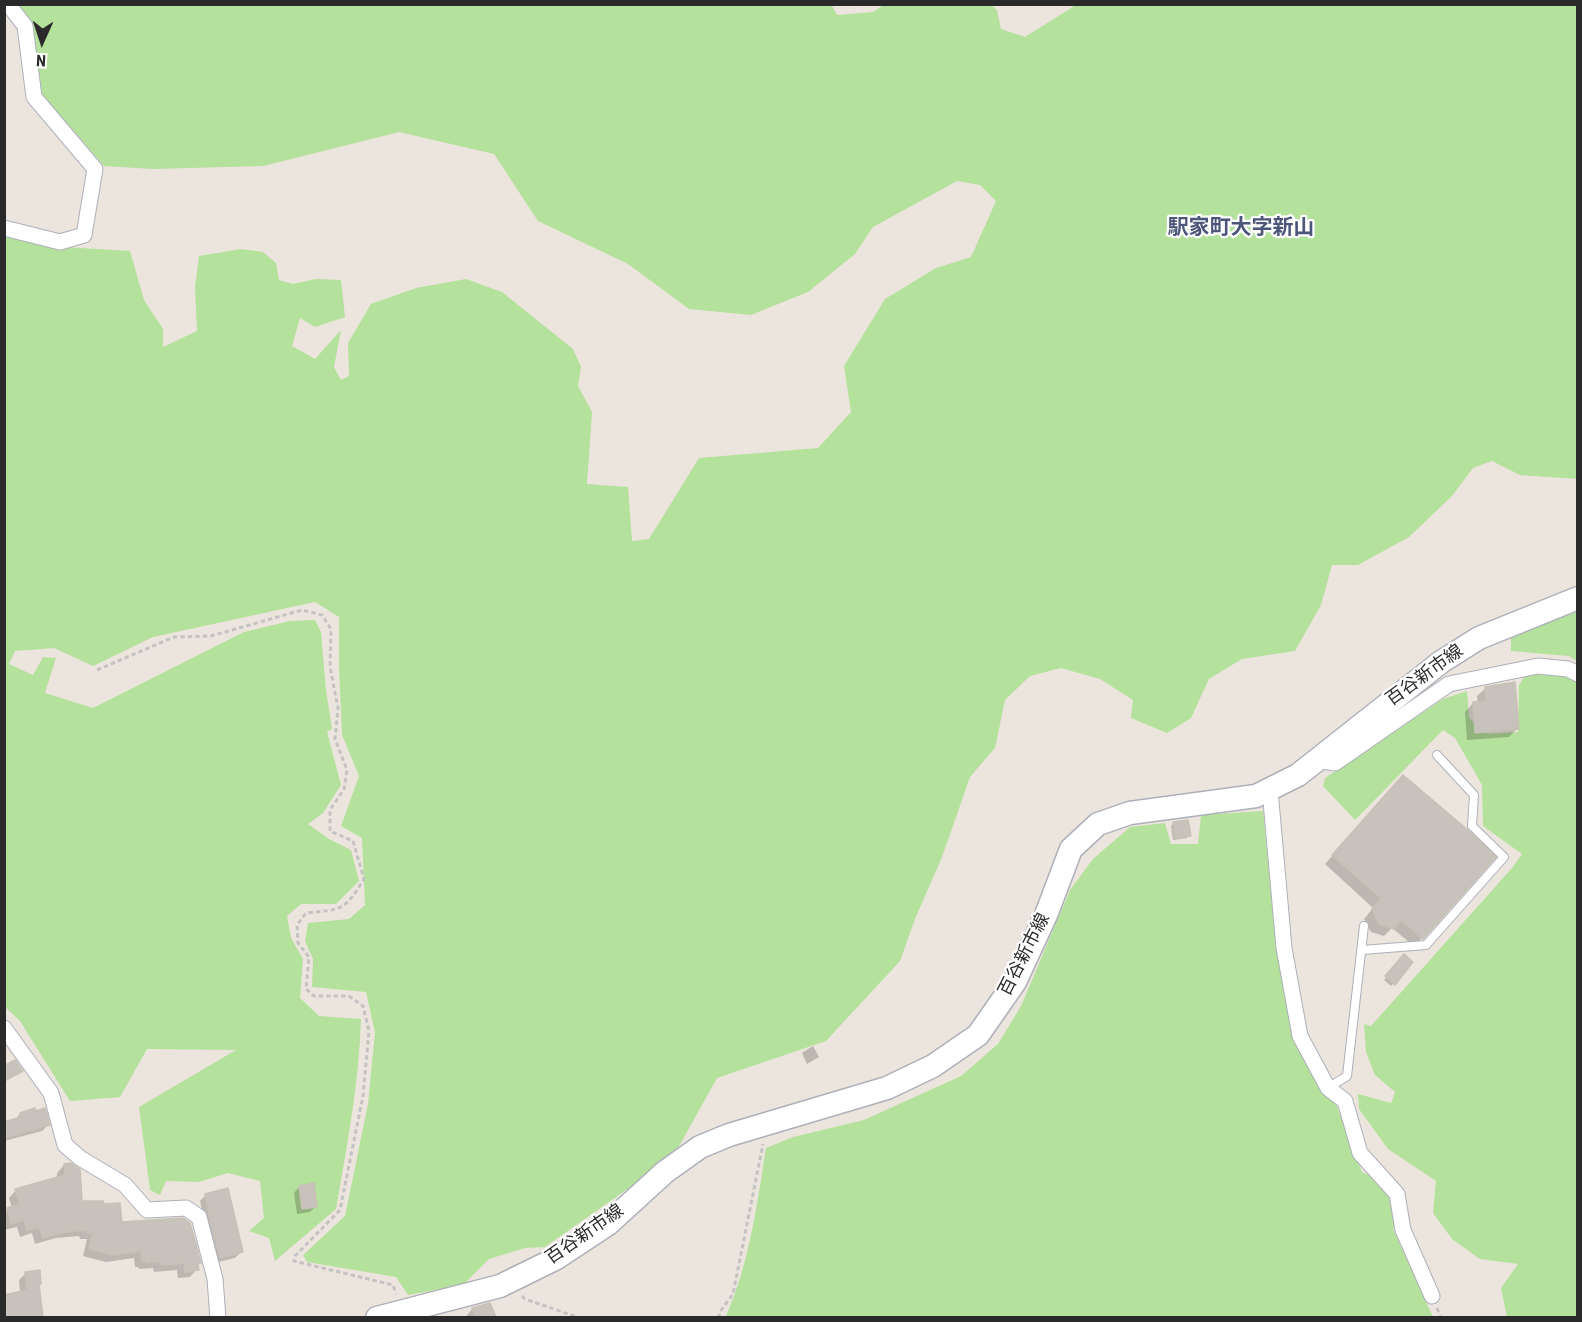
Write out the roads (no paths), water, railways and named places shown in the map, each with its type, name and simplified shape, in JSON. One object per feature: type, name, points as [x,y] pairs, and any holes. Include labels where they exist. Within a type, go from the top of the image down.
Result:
[{"type":"main road","name":"百谷新市線","points":[[377,1317],[500,1286],[555,1259],[608,1224],[665,1172],[700,1147],[729,1135],[887,1088],[933,1066],[978,1035],[1015,982],[1046,915],[1071,849],[1098,824],[1130,813],[1256,796],[1270,790],[1298,775],[1441,662],[1479,638],[1578,598]]},
{"type":"street","points":[[4,228],[60,242],[84,235],[95,169],[34,97],[25,26],[8,4]]},
{"type":"street","points":[[1317,760],[1335,763],[1449,684],[1538,666],[1568,669],[1578,674]]},
{"type":"street","points":[[1270,790],[1284,948],[1300,1036],[1328,1088],[1345,1101],[1360,1153],[1397,1194],[1403,1230],[1432,1296]]},
{"type":"street","points":[[4,1028],[51,1093],[65,1145],[80,1158],[125,1185],[147,1210],[186,1208],[199,1217],[215,1279],[218,1317]]},
{"type":"lane","points":[[1362,950],[1426,945],[1504,857],[1472,826],[1474,795],[1437,754]]},
{"type":"lane","points":[[1328,1088],[1347,1076],[1364,926]]},
{"type":"district","name":"駅家町大字新山","points":[[1241,229]]}]
